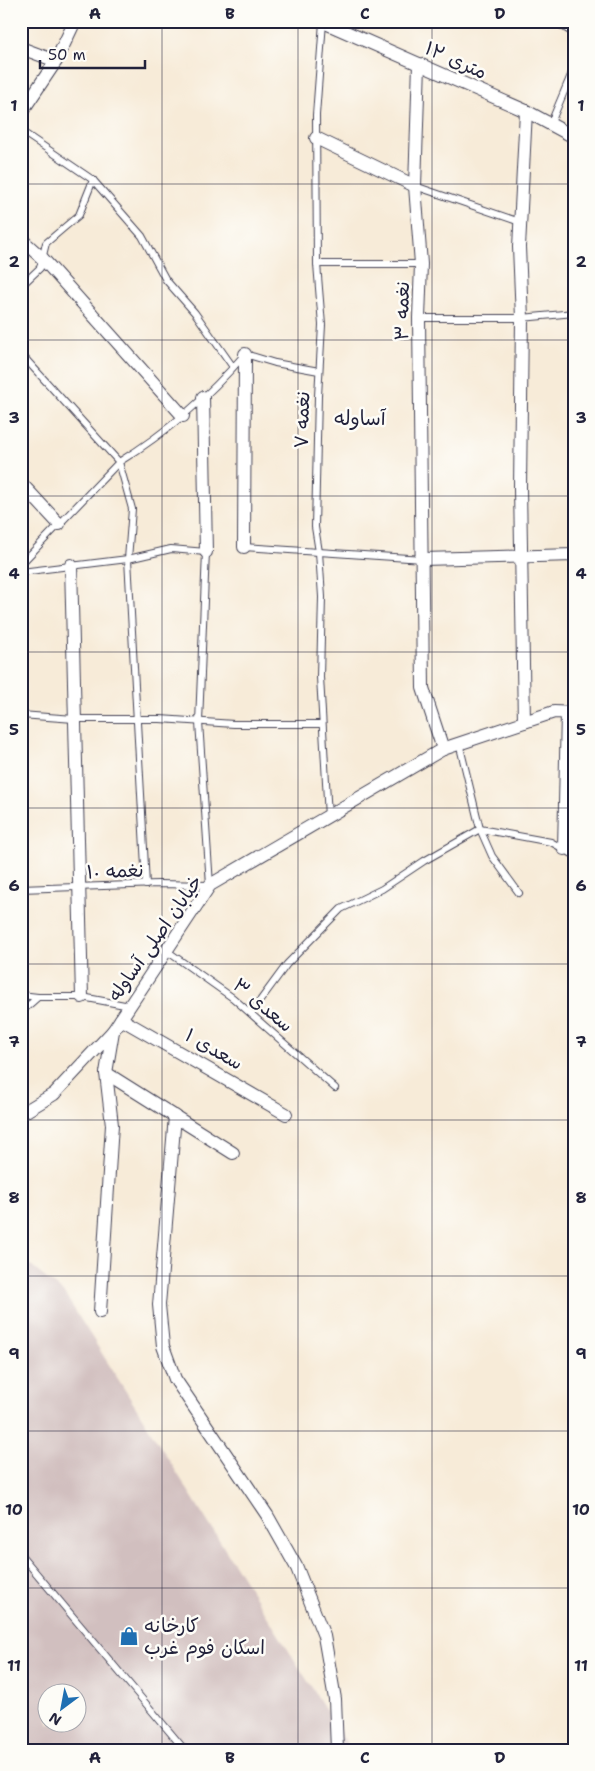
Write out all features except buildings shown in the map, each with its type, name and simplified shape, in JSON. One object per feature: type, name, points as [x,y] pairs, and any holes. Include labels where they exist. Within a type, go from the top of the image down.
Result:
[{"type":"street","points":[[21,113],[56,61],[75,21]]},
{"type":"street","points":[[560,21],[574,30]]},
{"type":"street","name":"۱۲ متری","points":[[322,22],[526,111],[574,137]]},
{"type":"street","points":[[21,48],[56,61]]},
{"type":"street","name":"نغمه ۳","points":[[419,64],[416,186],[421,264],[419,318],[423,559]]},
{"type":"street","points":[[524,722],[523,556],[520,488],[522,318],[519,247],[526,111]]},
{"type":"street","points":[[316,138],[416,186]]},
{"type":"street","points":[[21,239],[42,259],[183,416]]},
{"type":"street","points":[[244,547],[245,354]]},
{"type":"street","points":[[203,397],[206,552]]},
{"type":"street","points":[[21,483],[59,524]]},
{"type":"street","points":[[443,749],[422,688],[423,559],[574,555]]},
{"type":"street","points":[[71,566],[82,997]]},
{"type":"street","name":"خیابان اصلی آساوله","points":[[21,1114],[54,1094],[113,1031],[210,885],[328,818],[443,749],[554,712],[570,713]]},
{"type":"street","points":[[569,852],[570,713]]},
{"type":"street","name":"سعدی ۱","points":[[121,1019],[286,1114]]},
{"type":"street","points":[[100,1312],[112,1125],[106,1073],[113,1031]]},
{"type":"street","points":[[106,1073],[233,1153]]},
{"type":"street","points":[[175,1116],[159,1305],[162,1346],[175,1379],[267,1515],[297,1568],[324,1636],[335,1699],[336,1750]]},
{"type":"lane","name":"نغمه ۷","points":[[322,22],[316,138],[317,264],[322,325],[315,528],[319,552],[322,597],[320,676],[328,818]]},
{"type":"lane","points":[[550,125],[574,68]]},
{"type":"lane","points":[[21,131],[92,180],[142,236],[166,280],[195,313],[234,367]]},
{"type":"lane","points":[[21,286],[40,268],[46,243],[79,215],[92,180]]},
{"type":"lane","points":[[416,186],[520,222]]},
{"type":"lane","points":[[317,264],[421,264]]},
{"type":"lane","points":[[419,318],[522,318],[574,313]]},
{"type":"lane","points":[[21,354],[118,462],[132,508],[128,559],[146,885]]},
{"type":"lane","points":[[21,564],[118,462],[143,447],[183,416],[245,354],[275,363],[319,371]]},
{"type":"lane","points":[[244,547],[423,559]]},
{"type":"lane","points":[[21,572],[128,559],[171,549],[206,552],[199,722],[210,885]]},
{"type":"lane","points":[[21,715],[74,719],[138,719],[234,724],[322,724]]},
{"type":"lane","points":[[459,744],[480,829],[492,856],[519,894]]},
{"type":"lane","points":[[250,1014],[287,964],[341,909],[382,889],[424,861],[480,829],[550,842],[569,852]]},
{"type":"lane","name":"نغمه ۱۰","points":[[21,889],[210,885]]},
{"type":"lane","name":"سعدی ۳","points":[[167,951],[233,998],[335,1088]]},
{"type":"lane","points":[[21,995],[82,997],[130,1006]]},
{"type":"lane","points":[[21,1012],[38,997]]},
{"type":"lane","points":[[21,1555],[184,1749]]},
{"type":"shaded area","points":[[21,1258],[64,1293],[351,1750],[21,1750]]},
{"type":"place","name":"کارخانه اسکان فوم غرب","points":[[129,1636]]},
{"type":"district","name":"آساوله","points":[[360,418]]}]
